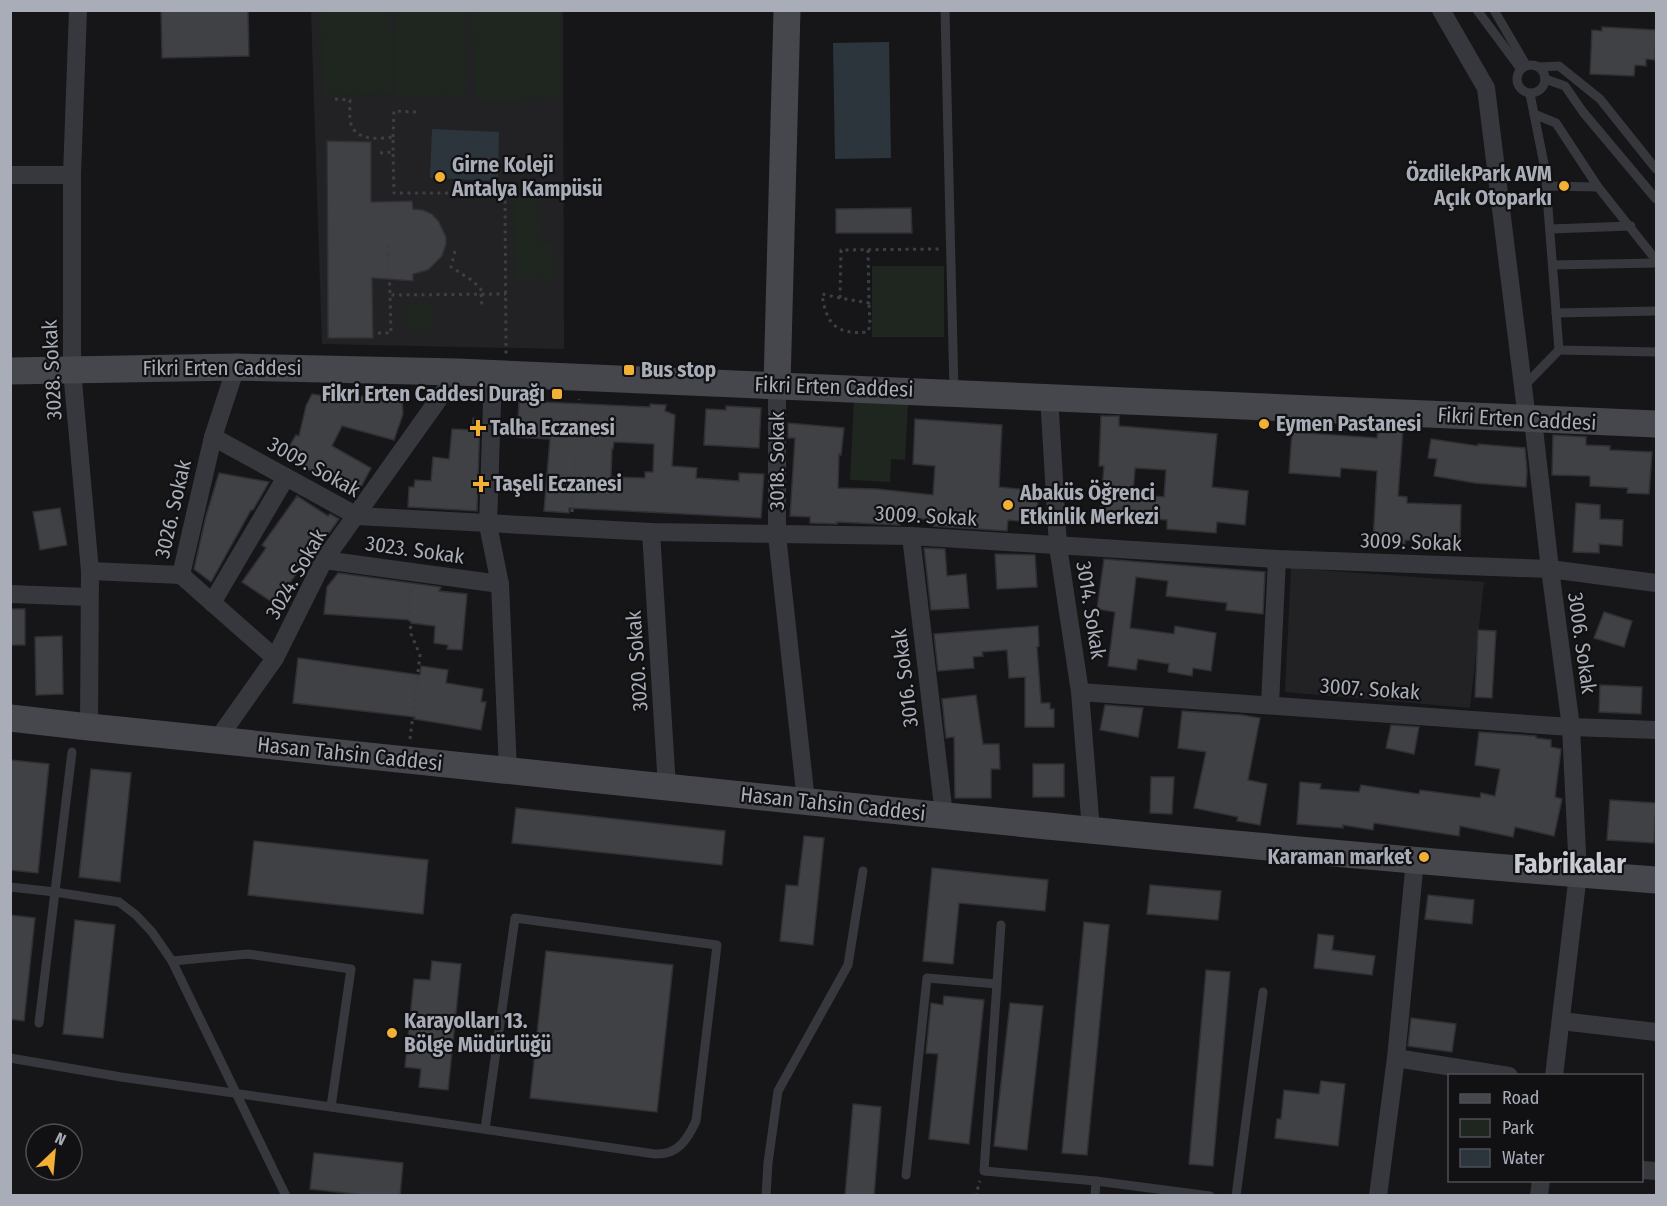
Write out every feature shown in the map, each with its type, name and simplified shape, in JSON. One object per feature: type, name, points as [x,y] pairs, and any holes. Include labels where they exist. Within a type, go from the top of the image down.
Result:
[{"type":"street","name":"3028. Sokak","points":[[78,10],[72,175],[72,370],[90,571],[89,727]]},
{"type":"street","name":"3018. Sokak","points":[[787,10],[777,385],[777,535],[806,801]]},
{"type":"street","name":"3006. Sokak","points":[[1441,10],[1486,88],[1523,387],[1530,420],[1571,727],[1578,874],[1554,1074]]},
{"type":"street","points":[[10,174],[72,175]]},
{"type":"street","name":"Fikri Erten Caddesi","points":[[10,371],[236,367],[458,372],[1656,424]]},
{"type":"street","name":"3026. Sokak","points":[[90,571],[181,575],[213,437],[236,367]]},
{"type":"street","name":"3024. Sokak","points":[[217,740],[275,658],[324,560],[458,372]]},
{"type":"street","points":[[500,374],[488,525],[500,584],[508,770]]},
{"type":"street","name":"3014. Sokak","points":[[1049,396],[1058,546],[1080,692],[1091,830]]},
{"type":"street","name":"3009. Sokak","points":[[213,437],[357,516],[488,525],[651,532],[911,536],[1277,559],[1550,569],[1656,583]]},
{"type":"street","points":[[212,603],[286,477]]},
{"type":"street","name":"3020. Sokak","points":[[651,532],[667,787]]},
{"type":"street","name":"3016. Sokak","points":[[911,536],[944,815]]},
{"type":"street","points":[[1270,704],[1277,559]]},
{"type":"street","name":"3023. Sokak","points":[[324,560],[500,584]]},
{"type":"street","points":[[181,575],[275,658]]},
{"type":"street","points":[[10,594],[89,597]]},
{"type":"street","name":"3007. Sokak","points":[[1080,692],[1571,727],[1656,730]]},
{"type":"street","name":"Hasan Tahsin Caddesi","points":[[10,718],[1091,830],[1656,880]]},
{"type":"street","points":[[1378,1196],[1396,1058],[1415,860]]},
{"type":"street","points":[[1561,1021],[1656,1032]]},
{"type":"street","points":[[1396,1058],[1496,1074]]},
{"type":"lane","points":[[945,10],[954,392]]},
{"type":"lane","points":[[1477,10],[1523,67]]},
{"type":"lane","points":[[1494,10],[1523,67]]},
{"type":"lane","points":[[1533,64],[1539,67],[1544,72],[1545,79],[1541,89],[1530,93],[1523,92],[1516,81],[1517,74],[1523,67],[1533,64]]},
{"type":"lane","points":[[1539,67],[1559,66],[1600,99],[1656,169]]},
{"type":"lane","points":[[1545,79],[1565,86],[1583,112],[1656,199]]},
{"type":"lane","points":[[1530,93],[1547,186],[1559,350]]},
{"type":"lane","points":[[1534,114],[1556,123],[1598,187],[1631,226],[1656,261]]},
{"type":"lane","points":[[1547,186],[1598,187]]},
{"type":"lane","points":[[1550,229],[1631,226]]},
{"type":"lane","points":[[1552,265],[1656,261]]},
{"type":"lane","points":[[1556,313],[1656,311]]},
{"type":"lane","points":[[1523,387],[1559,350],[1656,352]]},
{"type":"lane","points":[[39,1023],[72,752]]},
{"type":"lane","points":[[766,1196],[778,1091],[848,965],[864,872]]},
{"type":"lane","points":[[10,887],[118,902],[136,915],[152,932],[171,961],[286,1196]]},
{"type":"lane","points":[[10,1058],[235,1094],[655,1154],[667,1154],[679,1148],[696,1121],[717,945],[514,918],[485,1129]]},
{"type":"lane","points":[[1001,925],[984,1171],[1096,1181],[1210,1196]]},
{"type":"lane","points":[[171,961],[248,954],[351,969],[331,1107]]},
{"type":"lane","points":[[906,1175],[927,978],[997,984]]},
{"type":"lane","points":[[1236,1196],[1263,992]]},
{"type":"lane","points":[[1095,1196],[1096,1181]]},
{"type":"path","points":[[335,99],[350,100],[351,124],[358,134],[368,138],[393,137]]},
{"type":"path","points":[[417,112],[394,111],[394,193],[505,193],[506,294],[500,374]]},
{"type":"path","points":[[380,153],[393,152]]},
{"type":"path","points":[[378,333],[391,333],[388,246]]},
{"type":"path","points":[[840,298],[841,250],[950,249]]},
{"type":"path","points":[[868,250],[870,326],[868,332],[856,333],[839,329],[830,322],[822,294],[869,303]]},
{"type":"path","points":[[455,251],[451,267],[473,281],[483,294],[482,308]]},
{"type":"path","points":[[390,295],[506,294]]},
{"type":"path","points":[[571,528],[580,376]]},
{"type":"path","points":[[408,760],[420,655],[411,633],[409,601],[414,572]]},
{"type":"shaded area","name":"Girne Koleji Antalya Kampüsü","points":[[311,11],[563,11],[564,349],[322,344]]},
{"type":"shaded area","points":[[1291,568],[1484,582],[1470,708],[1285,692]]},
{"type":"green space","points":[[320,11],[391,11],[394,94],[323,95]]},
{"type":"green space","points":[[394,11],[465,11],[467,95],[396,96]]},
{"type":"green space","points":[[472,11],[561,11],[562,98],[475,100]]},
{"type":"green space","points":[[538,187],[539,243],[552,243],[553,279],[515,280],[513,188]]},
{"type":"green space","points":[[872,266],[944,266],[944,337],[872,337]]},
{"type":"green space","points":[[433,303],[434,330],[408,331],[407,304]]},
{"type":"green space","points":[[854,401],[908,404],[905,460],[891,459],[890,482],[850,480]]},
{"type":"water","points":[[889,42],[891,158],[835,159],[833,43]]},
{"type":"water","points":[[432,129],[499,132],[498,181],[430,178]]},
{"type":"building","points":[[161,10],[248,10],[249,56],[162,58]]},
{"type":"building","points":[[1602,27],[1656,30],[1655,60],[1646,59],[1646,66],[1635,65],[1634,76],[1590,74],[1592,30],[1602,31]]},
{"type":"building","points":[[327,141],[371,142],[371,202],[412,201],[413,209],[432,214],[439,222],[446,237],[442,256],[428,270],[413,274],[413,281],[372,278],[373,338],[328,338]]},
{"type":"building","points":[[911,208],[912,233],[836,233],[836,209]]},
{"type":"building","points":[[312,394],[402,399],[403,414],[394,440],[342,426],[332,446],[371,468],[359,491],[319,469],[316,474],[284,456],[296,435],[299,436],[306,406]]},
{"type":"building","points":[[519,401],[650,407],[650,404],[666,405],[665,411],[675,415],[672,466],[697,468],[696,478],[739,481],[739,473],[764,474],[761,518],[569,508],[569,513],[544,511],[550,439],[517,437]],"holes":[[[614,442],[654,444],[653,472],[645,472],[645,478],[611,477]]]},
{"type":"building","points":[[726,406],[761,408],[759,448],[704,445],[706,409],[726,410]]},
{"type":"building","points":[[1101,416],[1119,416],[1119,426],[1217,434],[1212,487],[1248,491],[1245,525],[1217,522],[1216,533],[1167,529],[1167,520],[1100,515],[1104,466],[1099,466]],"holes":[[[1135,468],[1166,470],[1164,497],[1133,494]]]},
{"type":"building","points":[[473,418],[480,419],[477,511],[408,507],[409,487],[414,487],[415,480],[431,481],[433,457],[449,459],[452,429],[472,430]]},
{"type":"building","points":[[915,419],[1002,425],[999,487],[1039,491],[1036,523],[1008,520],[1007,531],[933,526],[934,520],[901,517],[899,525],[810,523],[810,517],[790,516],[795,438],[788,438],[788,423],[844,428],[841,455],[839,454],[838,488],[877,489],[933,495],[935,466],[913,464]]},
{"type":"building","points":[[1378,428],[1403,429],[1398,496],[1407,497],[1407,503],[1461,505],[1460,543],[1405,540],[1405,544],[1373,542],[1377,471],[1341,468],[1340,477],[1289,473],[1292,432],[1377,438]]},
{"type":"building","points":[[1553,435],[1586,437],[1586,445],[1610,446],[1610,450],[1652,452],[1649,494],[1627,493],[1628,488],[1590,486],[1590,476],[1552,475]]},
{"type":"building","points":[[1431,439],[1478,446],[1478,444],[1525,448],[1526,487],[1475,483],[1434,476],[1437,459],[1428,458]]},
{"type":"building","points":[[219,473],[269,482],[211,582],[194,569]]},
{"type":"building","points":[[297,496],[328,516],[330,514],[339,519],[318,549],[315,547],[275,604],[242,582],[266,548],[262,545]]},
{"type":"building","points":[[1576,503],[1600,505],[1600,519],[1623,520],[1622,546],[1599,544],[1599,553],[1573,552]]},
{"type":"building","points":[[60,508],[67,545],[40,550],[33,512]]},
{"type":"building","points":[[924,548],[945,549],[947,576],[966,574],[969,608],[931,610]]},
{"type":"building","points":[[995,554],[1035,555],[1037,587],[997,589]]},
{"type":"building","points":[[1104,559],[1265,572],[1263,614],[1226,610],[1227,603],[1166,596],[1168,581],[1136,577],[1130,628],[1174,634],[1175,626],[1216,633],[1211,671],[1193,668],[1192,676],[1168,672],[1169,664],[1138,659],[1136,670],[1108,666],[1115,612],[1097,609]]},
{"type":"building","points":[[338,573],[441,587],[439,591],[467,594],[462,650],[447,649],[448,645],[434,643],[435,626],[411,623],[411,620],[324,614],[327,587]]},
{"type":"building","points":[[10,609],[25,609],[25,645],[10,645]]},
{"type":"building","points":[[1604,612],[1632,621],[1624,647],[1594,638]]},
{"type":"building","points":[[1038,626],[1039,646],[1037,647],[1041,703],[1050,703],[1050,709],[1054,709],[1054,727],[1025,727],[1025,677],[1009,678],[1007,650],[982,652],[983,656],[973,657],[974,668],[938,671],[934,634]]},
{"type":"building","points":[[1478,630],[1496,631],[1492,698],[1475,697]]},
{"type":"building","points":[[62,636],[63,694],[36,695],[35,637]]},
{"type":"building","points":[[298,658],[420,675],[421,666],[448,670],[446,683],[483,689],[481,702],[486,702],[481,730],[414,719],[415,717],[293,703]]},
{"type":"building","points":[[1600,685],[1642,687],[1641,714],[1599,712]]},
{"type":"building","points":[[976,695],[983,744],[999,744],[1000,769],[991,769],[991,798],[955,798],[954,737],[946,738],[942,699]]},
{"type":"building","points":[[1105,705],[1143,708],[1138,737],[1100,730]]},
{"type":"building","points":[[1182,711],[1260,718],[1248,780],[1267,784],[1260,825],[1237,821],[1238,817],[1194,808],[1206,752],[1178,748]]},
{"type":"building","points":[[1391,725],[1419,727],[1414,754],[1386,748]]},
{"type":"building","points":[[1479,732],[1536,736],[1536,738],[1551,740],[1551,747],[1561,749],[1555,797],[1562,799],[1554,836],[1515,827],[1513,837],[1460,826],[1459,836],[1374,823],[1373,830],[1343,825],[1343,828],[1297,824],[1300,782],[1321,784],[1320,789],[1359,792],[1361,785],[1419,794],[1420,790],[1480,798],[1481,793],[1495,796],[1500,769],[1475,765]]},
{"type":"building","points":[[10,760],[49,764],[38,873],[10,870]]},
{"type":"building","points":[[1033,764],[1064,764],[1064,797],[1033,797]]},
{"type":"building","points":[[91,769],[131,773],[120,882],[79,877]]},
{"type":"building","points":[[1151,777],[1174,777],[1172,814],[1150,813]]},
{"type":"building","points":[[1610,800],[1656,803],[1654,843],[1607,840]]},
{"type":"building","points":[[516,808],[725,831],[722,865],[512,843]]},
{"type":"building","points":[[804,836],[824,838],[813,945],[780,941],[786,885],[798,886]]},
{"type":"building","points":[[254,841],[428,860],[423,914],[248,895]]},
{"type":"building","points":[[932,868],[1048,880],[1045,911],[959,903],[953,964],[923,961]]},
{"type":"building","points":[[1150,885],[1221,891],[1218,920],[1147,914]]},
{"type":"building","points":[[1428,895],[1474,900],[1472,924],[1425,919]]},
{"type":"building","points":[[10,915],[35,918],[24,1021],[10,1019]]},
{"type":"building","points":[[75,920],[115,925],[103,1038],[63,1034]]},
{"type":"building","points":[[1084,922],[1109,925],[1087,1155],[1062,1153]]},
{"type":"building","points":[[1318,934],[1334,936],[1332,950],[1375,956],[1372,975],[1314,968]]},
{"type":"building","points":[[546,951],[673,965],[657,1112],[530,1098]]},
{"type":"building","points":[[432,961],[461,964],[448,1090],[419,1087],[421,1069],[405,1067],[414,979],[430,980]]},
{"type":"building","points":[[1206,970],[1230,972],[1213,1166],[1189,1164]]},
{"type":"building","points":[[944,996],[984,1000],[969,1144],[929,1139],[938,1054],[926,1053],[931,1003],[943,1005]]},
{"type":"building","points":[[1010,1003],[1043,1006],[1027,1150],[994,1146]]},
{"type":"building","points":[[1411,1018],[1456,1024],[1452,1052],[1408,1046]]},
{"type":"building","points":[[1321,1081],[1345,1084],[1338,1146],[1275,1138],[1277,1119],[1281,1119],[1284,1090],[1319,1094]]},
{"type":"building","points":[[853,1104],[881,1107],[874,1196],[845,1196]]},
{"type":"building","points":[[314,1153],[403,1163],[400,1196],[372,1196],[310,1189]]},
{"type":"place","name":"Girne Koleji Antalya Kampüsü","points":[[440,177]]},
{"type":"place","name":"ÖzdilekPark AVM Açık Otoparkı","points":[[1564,186]]},
{"type":"place","name":"Bus stop","points":[[629,370]]},
{"type":"place","name":"Fikri Erten Caddesi Durağı","points":[[557,394]]},
{"type":"place","name":"Eymen Pastanesi","points":[[1264,424]]},
{"type":"place","name":"Talha Eczanesi","points":[[478,428]]},
{"type":"place","name":"Taşeli Eczanesi","points":[[481,484]]},
{"type":"place","name":"Abaküs Öğrenci Etkinlik Merkezi","points":[[1008,505]]},
{"type":"place","name":"Karaman market","points":[[1424,857]]},
{"type":"place","name":"Karayolları 13. Bölge Müdürlüğü","points":[[392,1033]]},
{"type":"district","name":"Fabrikalar","points":[[1570,864]]}]
